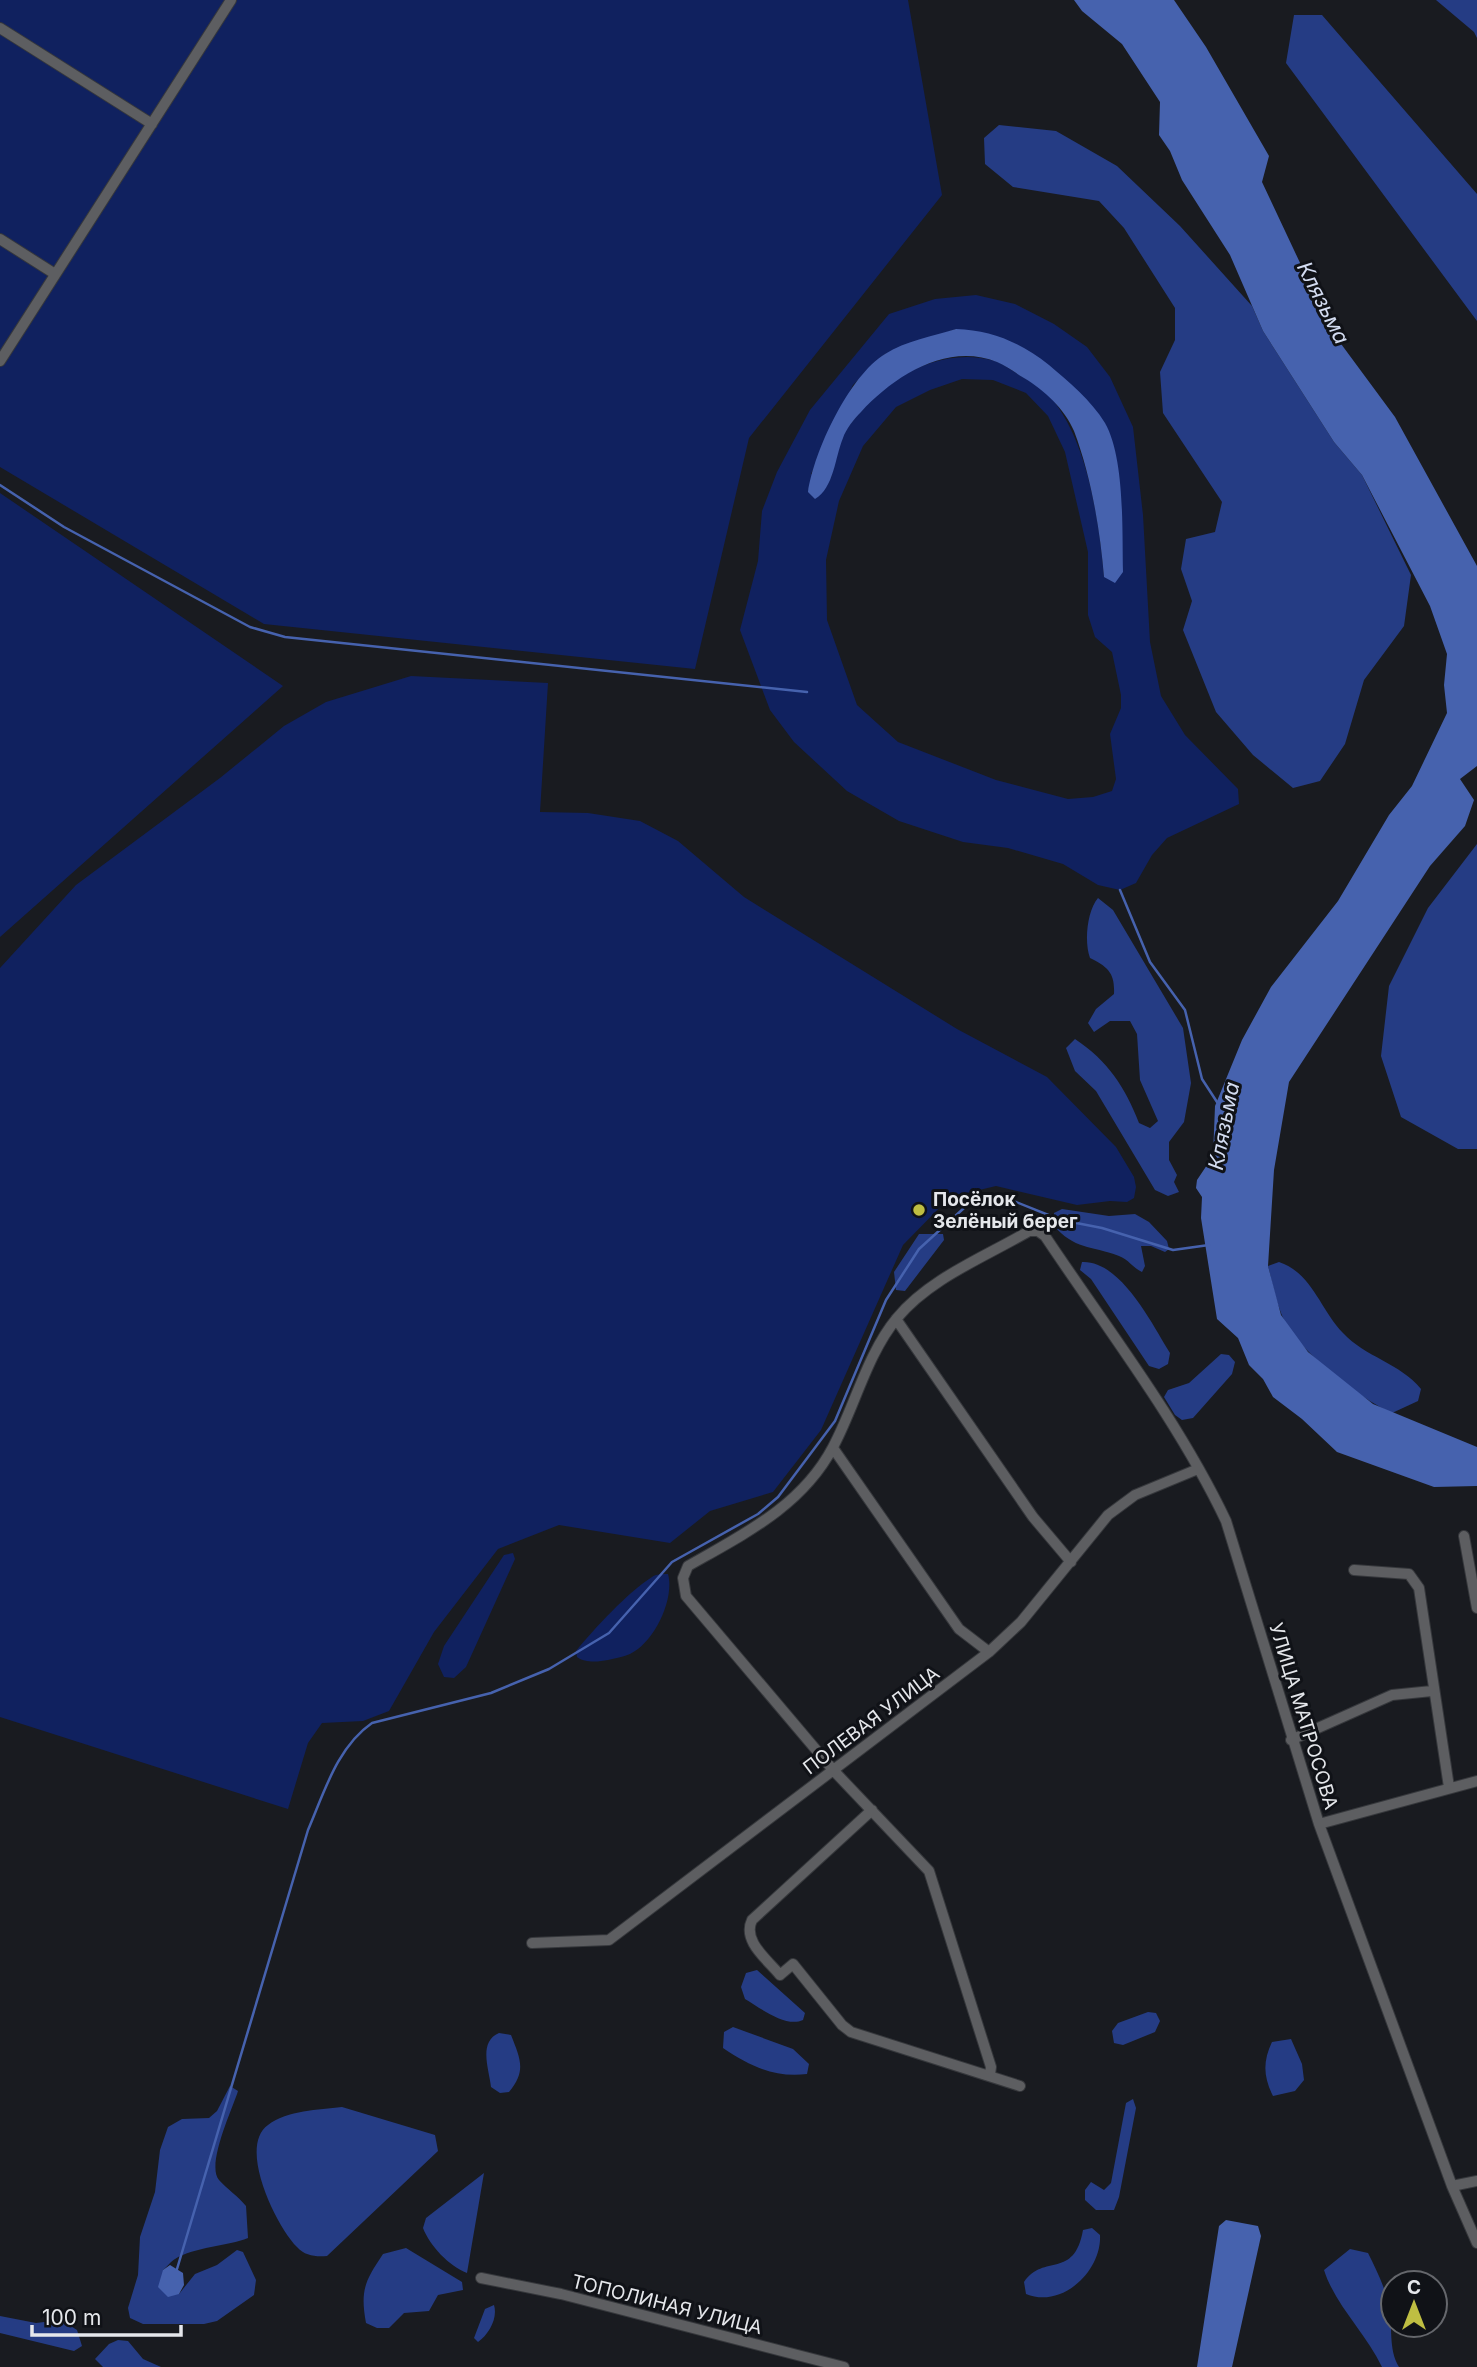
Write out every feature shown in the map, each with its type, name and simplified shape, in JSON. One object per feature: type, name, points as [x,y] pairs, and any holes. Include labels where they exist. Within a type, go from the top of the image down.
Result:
[{"type":"street","points":[[0,361],[231,0]]},
{"type":"street","points":[[0,28],[152,124]]},
{"type":"street","points":[[0,239],[55,274]]},
{"type":"street","name":"УЛИЦА МАТРОСОВА","points":[[896,1320],[921,1293],[1029,1231],[1038,1231],[1045,1236],[1163,1410],[1226,1521],[1291,1740],[1319,1824],[1452,2186],[1477,2243]]},
{"type":"street","points":[[989,2074],[991,2067],[935,1883],[929,1871],[834,1771],[686,1596],[683,1578],[688,1566],[780,1511],[813,1478],[833,1448],[896,1320],[1034,1517],[1071,1562]]},
{"type":"street","points":[[833,1448],[959,1629],[989,1653]]},
{"type":"street","name":"ПОЛЕВАЯ УЛИЦА","points":[[532,1943],[609,1940],[989,1653],[1021,1622],[1108,1515],[1153,1486],[1198,1469]]},
{"type":"street","points":[[1464,1536],[1477,1608]]},
{"type":"street","points":[[1354,1570],[1409,1574],[1419,1588],[1432,1691],[1449,1787]]},
{"type":"street","points":[[1291,1740],[1392,1695],[1432,1691]]},
{"type":"street","points":[[1319,1824],[1477,1781]]},
{"type":"street","points":[[872,1810],[752,1920],[748,1930],[749,1939],[780,1975],[793,1964],[842,2025],[851,2032],[1020,2086]]},
{"type":"street","points":[[1452,2186],[1477,2181]]},
{"type":"street","name":"ТОПОЛИНАЯ УЛИЦА","points":[[481,2278],[561,2294],[844,2367]]},
{"type":"shaded area","points":[[0,0],[908,0],[942,195],[749,438],[695,669],[264,624],[0,467]]},
{"type":"shaded area","points":[[1436,0],[1477,0],[1477,38],[1474,32]]},
{"type":"shaded area","points":[[1294,15],[1322,15],[1477,194],[1477,321],[1286,63]]},
{"type":"shaded area","points":[[999,125],[1056,131],[1117,166],[1180,226],[1252,306],[1263,331],[1334,442],[1362,475],[1411,575],[1404,626],[1364,680],[1345,744],[1320,781],[1293,788],[1253,755],[1216,712],[1183,630],[1192,601],[1181,569],[1186,539],[1215,532],[1222,502],[1163,413],[1160,372],[1175,340],[1175,308],[1124,228],[1099,201],[1013,187],[985,164],[984,138]]},
{"type":"shaded area","points":[[976,295],[1015,304],[1054,324],[1087,347],[1110,377],[1133,427],[1143,515],[1150,642],[1161,696],[1185,735],[1238,789],[1239,804],[1167,838],[1152,855],[1136,883],[1120,890],[1098,885],[1063,864],[1008,848],[963,842],[899,821],[847,791],[794,742],[770,710],[740,630],[758,561],[762,511],[777,472],[810,410],[889,314],[935,299]],"holes":[[[956,329],[1106,425],[1104,577],[1094,504],[1081,453],[1071,430],[1045,391],[995,361],[973,357],[951,358],[910,372],[873,398],[858,414],[842,437],[831,478],[811,474],[853,385],[885,354]],[[962,379],[993,380],[1026,393],[1048,416],[1065,452],[1088,552],[1088,615],[1095,637],[1112,652],[1121,695],[1121,708],[1110,734],[1116,779],[1112,791],[1093,797],[1068,799],[996,780],[898,742],[857,705],[827,620],[826,560],[839,501],[863,446],[896,407],[930,390]]]},
{"type":"shaded area","points":[[0,493],[283,686],[0,937]]},
{"type":"shaded area","points":[[411,676],[548,683],[540,812],[588,813],[640,821],[678,841],[744,897],[957,1029],[1047,1077],[1116,1147],[1134,1177],[1136,1187],[1134,1198],[1127,1202],[1077,1205],[996,1186],[950,1197],[903,1245],[821,1430],[773,1492],[710,1511],[670,1543],[559,1525],[498,1549],[434,1632],[389,1711],[363,1721],[322,1723],[308,1743],[288,1809],[0,1717],[0,968],[76,885],[220,778],[284,726],[326,702]]},
{"type":"shaded area","points":[[1477,844],[1477,1149],[1458,1149],[1401,1117],[1381,1056],[1389,986],[1428,908]]},
{"type":"shaded area","points":[[1098,898],[1113,910],[1183,1028],[1191,1083],[1184,1122],[1169,1142],[1169,1160],[1177,1175],[1174,1182],[1179,1192],[1168,1196],[1155,1190],[1096,1091],[1075,1071],[1066,1048],[1075,1039],[1087,1047],[1121,1086],[1139,1123],[1150,1128],[1158,1121],[1140,1080],[1137,1034],[1130,1021],[1110,1021],[1094,1032],[1088,1023],[1096,1009],[1114,994],[1112,976],[1101,964],[1090,958],[1088,951],[1089,918]]},
{"type":"shaded area","points":[[1062,1209],[1109,1216],[1135,1214],[1149,1222],[1167,1241],[1169,1249],[1165,1252],[1151,1246],[1141,1246],[1145,1266],[1142,1272],[1122,1257],[1083,1246],[1061,1233],[1053,1225],[1054,1213]]},
{"type":"shaded area","points":[[919,1234],[943,1234],[944,1240],[905,1291],[896,1290],[894,1272]]},
{"type":"shaded area","points":[[1082,1262],[1096,1264],[1110,1272],[1134,1297],[1170,1353],[1168,1364],[1159,1369],[1149,1366],[1091,1279],[1080,1270]]},
{"type":"shaded area","points":[[1279,1262],[1300,1274],[1335,1324],[1352,1341],[1413,1380],[1421,1389],[1418,1401],[1392,1413],[1345,1384],[1299,1342],[1281,1313],[1268,1266]]},
{"type":"shaded area","points":[[1221,1354],[1229,1355],[1235,1362],[1232,1374],[1193,1418],[1182,1420],[1175,1415],[1164,1397],[1168,1390],[1189,1383]]},
{"type":"shaded area","points":[[513,1553],[515,1559],[466,1667],[454,1678],[444,1677],[438,1664],[444,1646],[504,1555]]},
{"type":"shaded area","points":[[668,1574],[668,1596],[661,1619],[639,1648],[627,1655],[604,1661],[588,1661],[577,1657],[576,1651],[622,1601],[654,1576]]},
{"type":"shaded area","points":[[757,1970],[805,2013],[803,2020],[796,2022],[781,2019],[745,1999],[741,1987],[746,1973]]},
{"type":"shaded area","points":[[1148,2012],[1156,2013],[1160,2021],[1155,2032],[1123,2045],[1114,2043],[1112,2031],[1118,2023]]},
{"type":"shaded area","points":[[733,2027],[793,2049],[809,2064],[807,2074],[784,2074],[763,2069],[723,2048],[724,2032]]},
{"type":"shaded area","points":[[499,2033],[511,2035],[520,2064],[515,2084],[509,2092],[500,2093],[491,2087],[486,2057],[489,2043]]},
{"type":"shaded area","points":[[1291,2039],[1302,2064],[1304,2080],[1295,2091],[1273,2096],[1266,2075],[1269,2049],[1272,2042]]},
{"type":"shaded area","points":[[230,2086],[238,2091],[218,2150],[216,2173],[219,2180],[246,2206],[248,2238],[183,2255],[163,2270],[179,2294],[195,2274],[217,2265],[237,2250],[243,2252],[256,2280],[254,2295],[217,2321],[204,2324],[143,2324],[130,2318],[128,2308],[138,2275],[140,2237],[155,2192],[160,2150],[168,2127],[182,2119],[209,2118],[217,2111]]},
{"type":"shaded area","points":[[1133,2099],[1136,2108],[1119,2197],[1114,2210],[1096,2210],[1085,2200],[1085,2190],[1091,2182],[1104,2190],[1111,2183],[1126,2103]]},
{"type":"shaded area","points":[[342,2107],[435,2135],[438,2151],[327,2256],[311,2255],[300,2250],[289,2237],[263,2187],[257,2151],[260,2136],[268,2125],[285,2116]]},
{"type":"shaded area","points":[[484,2173],[467,2273],[441,2255],[423,2228],[426,2218]]},
{"type":"shaded area","points":[[1092,2228],[1100,2235],[1099,2248],[1094,2262],[1077,2284],[1053,2296],[1026,2294],[1024,2282],[1032,2273],[1066,2261],[1079,2245],[1083,2230]]},
{"type":"shaded area","points":[[406,2248],[462,2282],[463,2290],[438,2295],[429,2311],[404,2313],[389,2328],[377,2328],[366,2323],[364,2294],[368,2279],[383,2254]]},
{"type":"shaded area","points":[[1350,2249],[1368,2253],[1379,2276],[1379,2339],[1392,2339],[1399,2367],[1382,2367],[1335,2295],[1324,2270]]},
{"type":"shaded area","points":[[494,2305],[492,2325],[478,2342],[474,2338],[485,2309]]},
{"type":"shaded area","points":[[0,2316],[36,2323],[61,2320],[77,2330],[82,2346],[74,2351],[0,2333]]},
{"type":"shaded area","points":[[118,2340],[128,2341],[143,2359],[161,2367],[103,2367],[95,2359],[109,2344]]},
{"type":"water","name":"Клязьма","points":[[1074,0],[1174,0],[1206,47],[1269,156],[1262,182],[1333,333],[1395,417],[1477,566],[1477,766],[1460,779],[1474,800],[1465,826],[1430,866],[1289,1082],[1274,1170],[1268,1266],[1281,1315],[1308,1352],[1373,1404],[1477,1447],[1477,1486],[1434,1487],[1337,1452],[1302,1419],[1273,1397],[1263,1379],[1249,1365],[1238,1338],[1217,1319],[1201,1218],[1202,1197],[1196,1188],[1197,1180],[1213,1156],[1215,1106],[1242,1040],[1271,987],[1338,901],[1389,815],[1412,786],[1447,713],[1444,685],[1447,654],[1430,606],[1362,475],[1334,442],[1263,331],[1230,255],[1182,180],[1170,151],[1159,135],[1160,102],[1122,44],[1082,11]]},
{"type":"water","points":[[956,329],[994,335],[1028,350],[1079,392],[1105,423],[1116,455],[1121,495],[1123,572],[1115,583],[1104,577],[1090,484],[1070,423],[1046,394],[997,362],[959,356],[941,360],[905,375],[889,386],[848,428],[826,488],[815,499],[808,492],[818,456],[835,416],[859,379],[885,354],[920,339]]},
{"type":"water","points":[[1226,2220],[1258,2226],[1261,2236],[1232,2367],[1197,2367],[1219,2226]]},
{"type":"water","points":[[170,2265],[183,2273],[184,2285],[179,2294],[168,2297],[158,2287],[163,2270]]},
{"type":"waterway","points":[[0,485],[64,527],[250,627],[285,637],[807,692]]},
{"type":"waterway","name":"Клязьма","points":[[1120,890],[1150,962],[1185,1010],[1202,1079],[1217,1102]]},
{"type":"waterway","points":[[177,2269],[308,1830],[333,1772],[349,1745],[360,1733],[372,1723],[491,1693],[549,1669],[609,1633],[672,1562],[758,1514],[778,1497],[835,1421],[886,1300],[919,1249],[975,1198],[1011,1200],[1061,1220],[1102,1228],[1173,1250],[1209,1245]]},
{"type":"place","name":"Посёлок Зелёный берег","points":[[919,1210]]}]
